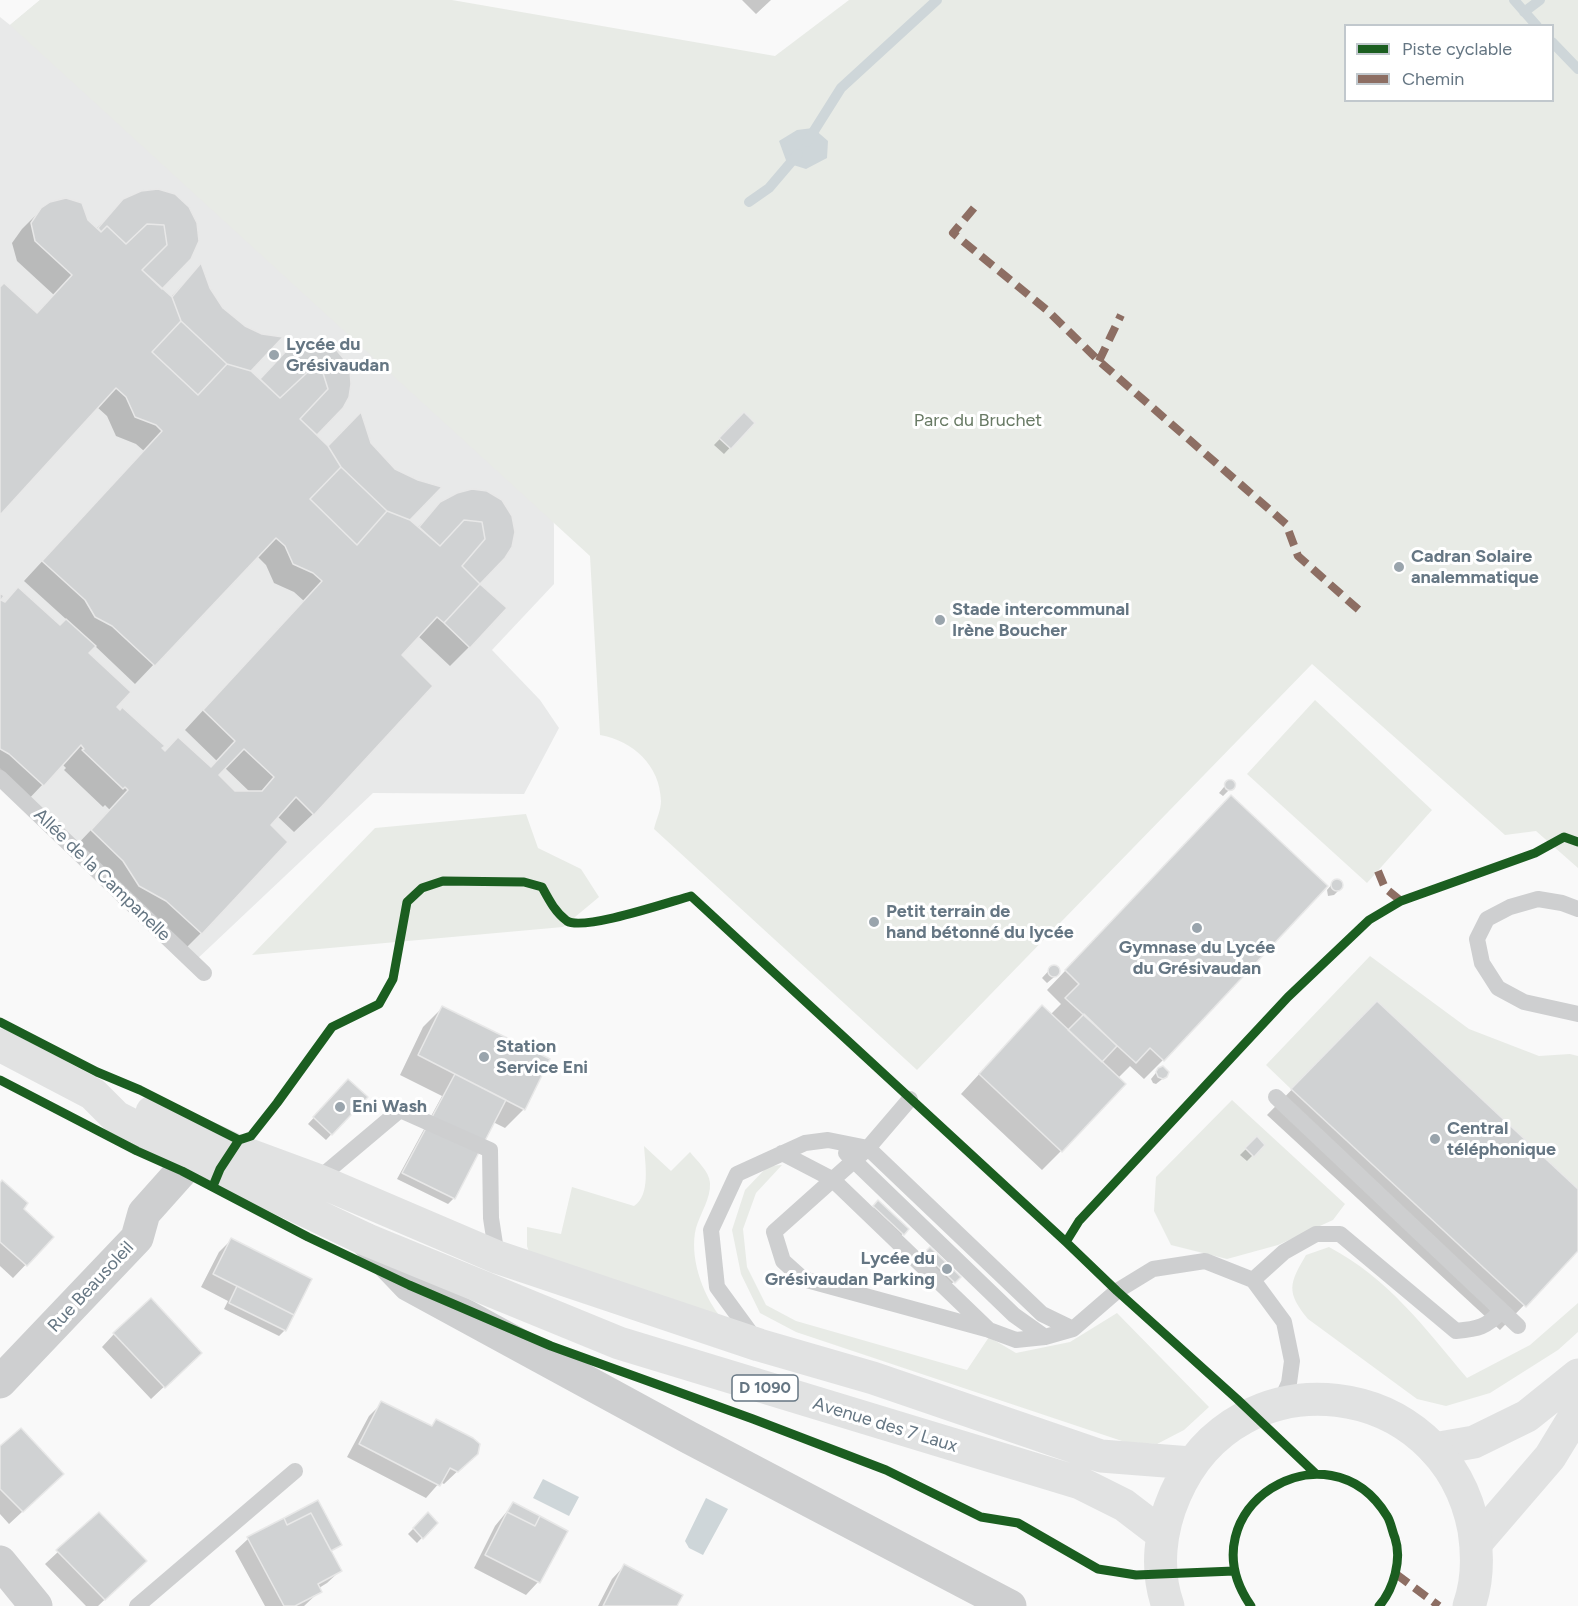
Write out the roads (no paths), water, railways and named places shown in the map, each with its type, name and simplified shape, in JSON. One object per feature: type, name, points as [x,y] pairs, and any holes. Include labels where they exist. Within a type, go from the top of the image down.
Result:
[{"type":"main road","name":"Avenue des 7 Laux","points":[[0,1045],[93,1094],[116,1118],[366,1239],[619,1343],[1080,1483],[1124,1505],[1162,1534]]},
{"type":"main road","name":"D 1090","points":[[93,1094],[124,1099],[233,1149],[317,1180],[496,1257],[759,1345],[873,1378],[1101,1456],[1191,1463]]},
{"type":"main road","points":[[1434,1449],[1474,1442],[1527,1416],[1578,1374]]},
{"type":"main road","points":[[1168,1606],[1160,1569],[1162,1534],[1169,1509],[1191,1463],[1208,1444],[1231,1425],[1280,1403],[1308,1400],[1336,1400],[1364,1405],[1389,1415],[1414,1430],[1451,1470],[1463,1492],[1471,1516],[1476,1543],[1477,1565],[1469,1606]]},
{"type":"main road","points":[[1476,1543],[1550,1457],[1578,1411]]},
{"type":"street","name":"Rue Beausoleil","points":[[0,1382],[136,1239],[144,1213],[194,1157]]},
{"type":"street","name":"Avenue des 7 Laux","points":[[366,1239],[409,1285],[688,1437],[1010,1606]]},
{"type":"street","points":[[0,1562],[36,1606]]},
{"type":"lane","name":"Allée de la Campanelle","points":[[0,778],[204,973]]},
{"type":"lane","points":[[1578,909],[1562,903],[1538,899],[1510,907],[1487,919],[1477,939],[1482,963],[1498,988],[1524,1002],[1578,1014]]},
{"type":"lane","points":[[1276,1097],[1518,1326]]},
{"type":"lane","points":[[910,1100],[868,1148],[774,1232],[783,1261],[803,1279],[989,1330],[1016,1340],[1045,1337],[1072,1329],[1117,1292],[1153,1269],[1205,1261],[1253,1280],[1284,1322],[1292,1361],[1289,1383],[1280,1403]]},
{"type":"lane","points":[[317,1180],[400,1110],[490,1150],[491,1218],[496,1257]]},
{"type":"lane","points":[[828,1140],[853,1160],[1014,1315],[1045,1337]]},
{"type":"lane","points":[[759,1345],[717,1287],[711,1230],[737,1174],[805,1143],[828,1140],[868,1148],[1042,1314],[1072,1329]]},
{"type":"lane","points":[[782,1153],[832,1179],[989,1330]]},
{"type":"lane","points":[[1253,1280],[1284,1252],[1316,1234],[1340,1234],[1456,1331],[1477,1329],[1492,1322],[1501,1311]]},
{"type":"lane","points":[[137,1606],[295,1471]]},
{"type":"waterway","points":[[807,142],[841,88],[937,0]]},
{"type":"waterway","points":[[1514,0],[1535,24]]},
{"type":"waterway","points":[[1524,12],[1540,0]]},
{"type":"waterway","points":[[1554,44],[1578,69]]},
{"type":"waterway","points":[[749,202],[769,188],[798,154]]},
{"type":"place","name":"Lycée du Grésivaudan","points":[[274,355]]},
{"type":"place","name":"Cadran Solaire analemmatique","points":[[1399,567]]},
{"type":"place","name":"Stade intercommunal Irène Boucher","points":[[940,620]]},
{"type":"place","name":"Petit terrain de hand bétonné du lycée","points":[[874,922]]},
{"type":"place","name":"Gymnase du Lycée du Grésivaudan","points":[[1197,928]]},
{"type":"place","name":"Station Service Eni","points":[[484,1057]]},
{"type":"place","name":"Eni Wash","points":[[340,1107]]},
{"type":"place","name":"Central téléphonique","points":[[1435,1139]]},
{"type":"place","name":"Lycée du Grésivaudan Parking","points":[[947,1269]]},
{"type":"park label","name":"Parc du Bruchet","points":[[978,421]]}]
